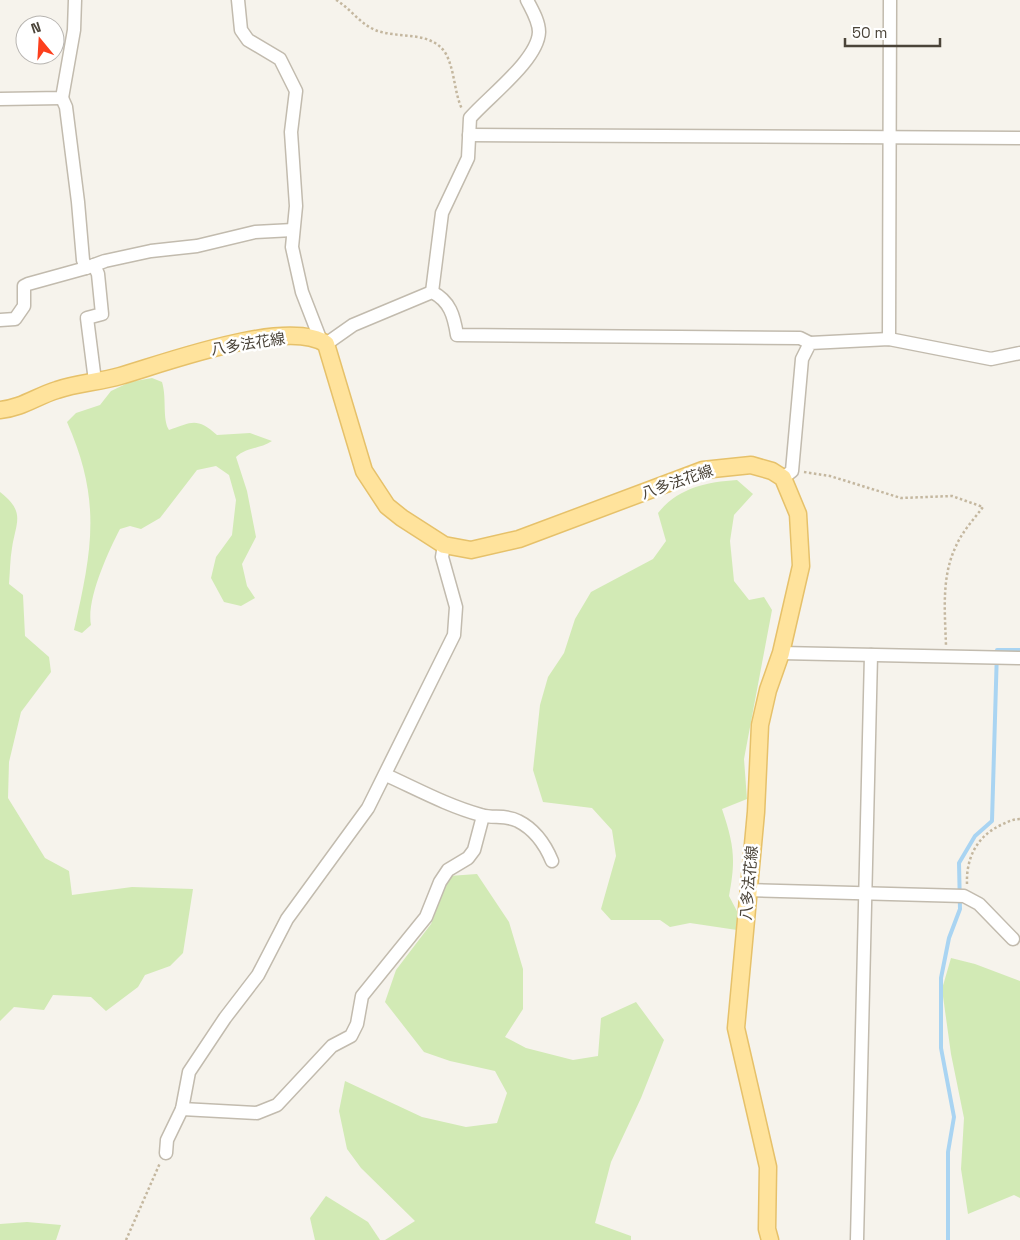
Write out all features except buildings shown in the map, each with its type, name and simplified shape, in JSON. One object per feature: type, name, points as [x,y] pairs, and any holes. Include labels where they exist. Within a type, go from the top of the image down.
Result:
[{"type":"main road","name":"八多法花線","points":[[0,410],[22,406],[57,390],[119,377],[198,352],[262,339],[303,336],[324,342],[367,477],[387,506],[444,545],[471,550],[519,539],[703,470],[751,465],[788,474],[798,514],[801,566],[781,653],[768,690],[760,725],[756,812],[747,890],[745,944],[738,987],[736,1028],[768,1166],[767,1229],[770,1240]]},
{"type":"street","points":[[75,0],[74,30],[62,98],[66,107],[83,260],[98,274],[102,314],[87,318],[95,381]]},
{"type":"street","points":[[238,0],[241,30],[248,40],[280,59],[296,90],[291,132],[296,206],[292,230],[292,247],[302,292],[324,342],[353,325],[432,292]]},
{"type":"street","points":[[432,292],[442,213],[468,158],[470,118],[511,76],[538,42],[537,21],[527,0]]},
{"type":"street","points":[[889,339],[890,0]]},
{"type":"street","points":[[0,99],[62,98]]},
{"type":"street","points":[[469,135],[1020,138]]},
{"type":"street","points":[[0,320],[14,319],[24,306],[24,286],[28,284],[151,251],[197,246],[255,232],[292,230]]},
{"type":"street","points":[[432,292],[454,314],[457,334],[800,338],[810,343],[889,339],[991,359],[1020,353]]},
{"type":"street","points":[[788,474],[802,358],[810,343]]},
{"type":"street","points":[[166,1153],[166,1140],[182,1109],[189,1072],[225,1018],[258,975],[287,920],[368,808],[454,635],[456,608],[442,557],[444,545]]},
{"type":"street","points":[[781,653],[1020,658]]},
{"type":"street","points":[[857,1240],[871,655]]},
{"type":"street","points":[[386,775],[483,816],[504,816],[518,820],[536,834],[547,848],[552,860]]},
{"type":"street","points":[[182,1109],[257,1113],[267,1111],[276,1105],[332,1046],[351,1036],[357,1024],[362,996],[426,917],[440,882],[448,870],[468,858],[474,850],[483,816]]},
{"type":"street","points":[[747,890],[963,896],[1013,939]]},
{"type":"path","points":[[336,0],[365,25],[378,31],[420,37],[435,44],[445,52],[451,66],[461,107],[470,118]]},
{"type":"path","points":[[788,474],[830,476],[902,498],[952,496],[983,507],[957,544],[948,564],[944,586],[946,656]]},
{"type":"path","points":[[963,896],[972,852],[982,838],[994,828],[1015,819],[1020,820]]},
{"type":"path","points":[[126,1240],[162,1158],[166,1153]]},
{"type":"green space","points":[[152,378],[162,382],[166,420],[169,430],[189,423],[199,423],[217,435],[250,433],[272,441],[245,451],[236,457],[247,491],[256,537],[242,564],[247,586],[255,598],[241,606],[224,602],[211,578],[216,557],[232,535],[236,500],[229,475],[216,466],[197,470],[160,518],[141,529],[130,526],[120,529],[99,576],[90,615],[91,625],[82,633],[74,630],[89,550],[89,501],[78,450],[67,422],[76,413],[100,405],[111,391],[130,382]]},
{"type":"green space","points":[[737,480],[753,494],[734,515],[730,541],[734,581],[749,600],[764,597],[772,610],[744,759],[747,799],[722,809],[733,852],[733,872],[729,896],[739,915],[737,930],[690,923],[670,927],[660,920],[611,920],[601,909],[616,856],[612,830],[592,808],[543,802],[533,770],[540,705],[548,677],[564,653],[575,619],[591,592],[653,559],[666,541],[658,513],[666,504],[693,488],[714,482]]},
{"type":"green space","points":[[0,492],[13,506],[17,518],[11,552],[9,584],[23,595],[25,636],[49,657],[51,672],[21,712],[9,762],[8,798],[45,858],[69,871],[72,895],[132,887],[193,889],[183,953],[170,966],[145,975],[138,987],[106,1011],[91,997],[53,995],[44,1010],[14,1007],[0,1021]]},
{"type":"green space","points":[[477,874],[509,922],[523,969],[523,1009],[505,1037],[526,1048],[573,1060],[598,1056],[601,1018],[636,1002],[664,1040],[641,1098],[611,1162],[595,1223],[631,1236],[631,1240],[385,1240],[415,1221],[361,1168],[347,1149],[339,1111],[345,1081],[422,1117],[466,1127],[497,1123],[507,1093],[495,1071],[450,1061],[424,1052],[385,1002],[396,970],[431,924],[449,876]]},
{"type":"green space","points":[[951,958],[975,964],[1020,981],[1020,1198],[1014,1195],[968,1214],[961,1169],[964,1118],[951,1054],[942,989]]},
{"type":"green space","points":[[326,1196],[368,1222],[380,1240],[315,1240],[310,1218]]},
{"type":"green space","points":[[27,1222],[61,1225],[56,1240],[0,1240],[0,1224]]},
{"type":"waterway","points":[[948,1240],[948,1152],[954,1117],[941,1048],[941,978],[949,938],[960,909],[959,863],[975,836],[992,821],[997,650],[1020,650]]}]
